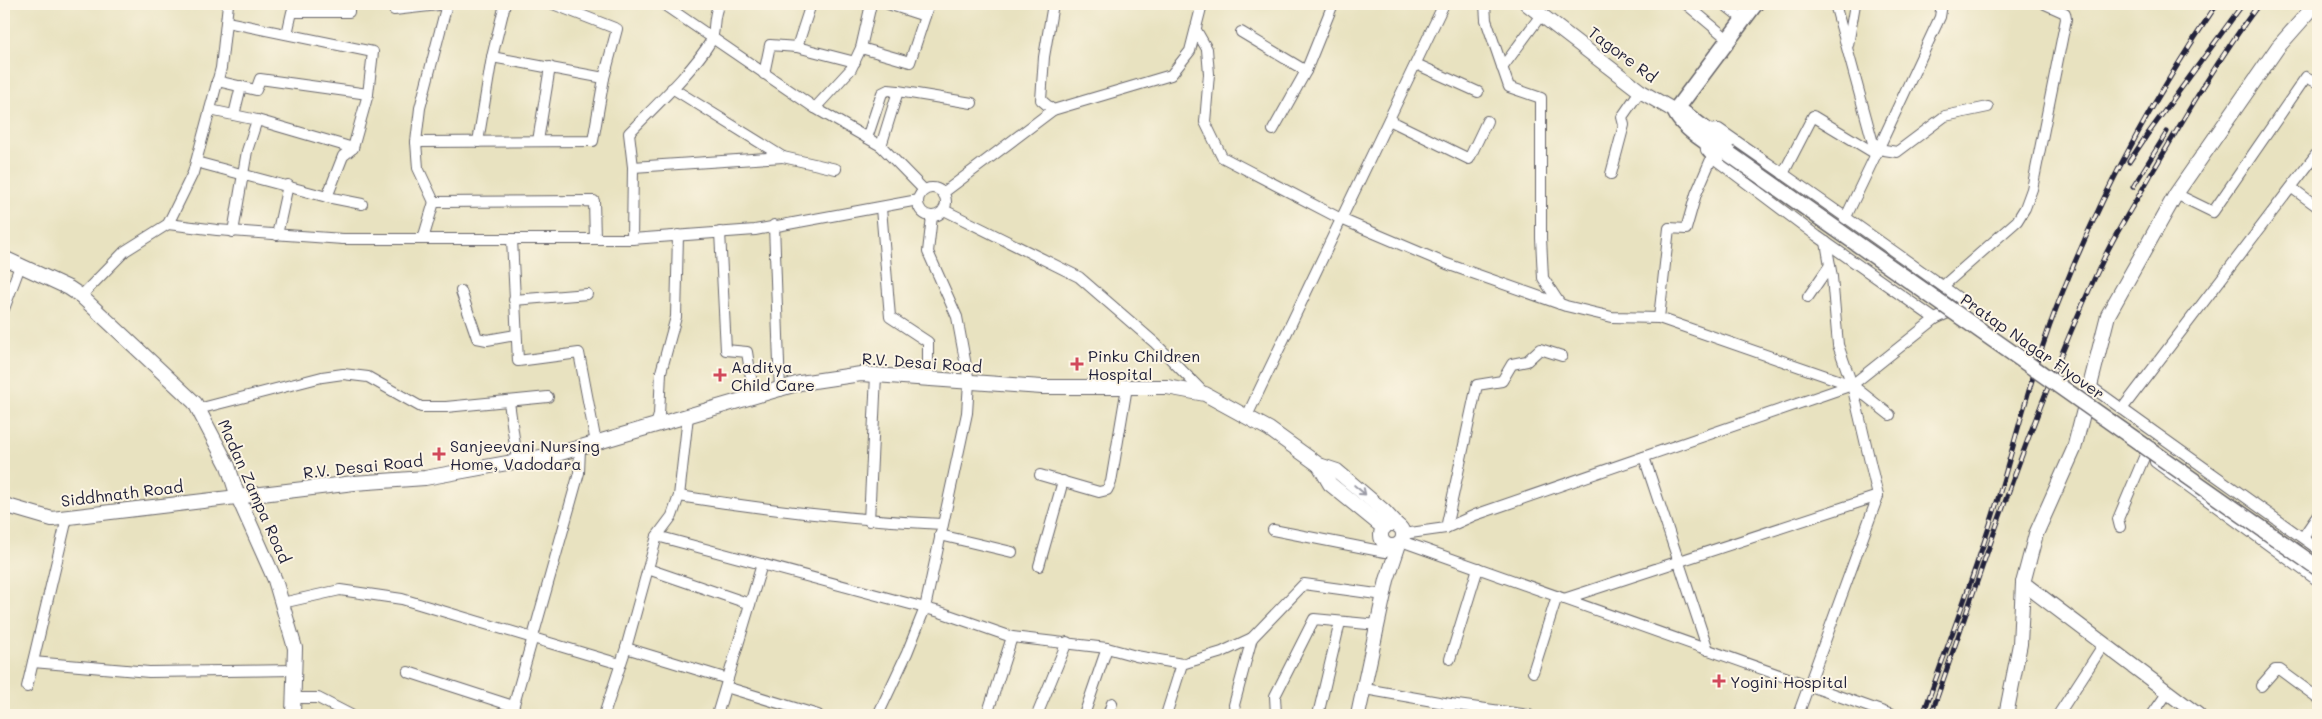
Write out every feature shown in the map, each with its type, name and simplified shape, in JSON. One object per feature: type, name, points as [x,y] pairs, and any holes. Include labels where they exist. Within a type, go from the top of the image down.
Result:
[{"type":"main road","points":[[1675,111],[1755,4]]},
{"type":"main road","name":"Pratap Nagar Flyover","points":[[1675,111],[1678,118],[1710,142],[2318,568]]},
{"type":"street","points":[[81,296],[125,251],[168,224],[196,162],[217,80],[227,22],[228,4]]},
{"type":"street","points":[[287,34],[292,12],[349,12],[349,4]]},
{"type":"street","points":[[394,4],[394,10],[447,4],[420,108],[416,142],[418,168],[434,202],[423,239]]},
{"type":"street","points":[[478,142],[492,57],[505,4]]},
{"type":"street","points":[[416,142],[594,140],[604,78],[617,29],[553,4]]},
{"type":"street","points":[[663,4],[815,108],[881,146],[924,190]]},
{"type":"street","points":[[632,239],[633,167],[629,133],[672,88],[712,39],[714,13],[719,4]]},
{"type":"street","points":[[797,47],[810,4]]},
{"type":"street","points":[[815,108],[851,69],[855,62],[861,48],[871,4]]},
{"type":"street","points":[[888,4],[925,16]]},
{"type":"street","points":[[861,48],[910,62],[929,4]]},
{"type":"street","points":[[1053,110],[1041,100],[1044,57],[1054,4]]},
{"type":"street","points":[[943,192],[1053,110],[1172,75],[1190,51],[1202,4]]},
{"type":"street","points":[[1273,130],[1306,71],[1333,4]]},
{"type":"street","points":[[1247,416],[1444,4]]},
{"type":"street","points":[[1486,4],[1486,20],[1508,87],[1540,98],[1543,278],[1560,304]]},
{"type":"street","name":"Tagore Rd","points":[[1527,4],[1640,90],[1675,111]]},
{"type":"street","points":[[1686,4],[1729,40]]},
{"type":"street","points":[[1724,4],[1744,20]]},
{"type":"street","points":[[1835,4],[1877,152]]},
{"type":"street","points":[[1847,49],[1855,4]]},
{"type":"street","points":[[1845,219],[1940,17],[1942,4]]},
{"type":"street","points":[[1943,286],[2016,221],[2025,208],[2032,190],[2066,19],[2064,13],[2046,4]]},
{"type":"street","points":[[2006,715],[2020,644],[2023,583],[2036,534],[2074,449],[2108,315],[2176,194],[2278,47],[2316,4]]},
{"type":"street","points":[[1502,68],[1541,14]]},
{"type":"street","points":[[227,22],[373,52],[368,94],[353,148],[343,156],[327,197]]},
{"type":"street","points":[[1196,30],[1207,49],[1209,74],[1205,122],[1222,157],[1341,219],[1447,264],[1560,304],[1612,317],[1659,318],[1852,385],[1890,415]]},
{"type":"street","points":[[1242,32],[1306,71]]},
{"type":"street","points":[[764,74],[770,45],[797,47],[855,62]]},
{"type":"street","points":[[492,57],[604,78]]},
{"type":"street","points":[[1416,64],[1478,92]]},
{"type":"street","points":[[538,141],[550,68]]},
{"type":"street","points":[[2176,194],[2214,212],[2306,77],[2318,83]]},
{"type":"street","points":[[217,80],[256,90],[260,78],[368,94]]},
{"type":"street","points":[[234,115],[241,86]]},
{"type":"street","points":[[672,88],[783,157]]},
{"type":"street","points":[[867,138],[882,93],[888,90],[972,103]]},
{"type":"street","points":[[1611,174],[1624,125],[1622,117],[1640,90]]},
{"type":"street","points":[[881,146],[898,91]]},
{"type":"street","points":[[1783,174],[1813,116],[1877,152],[1897,152],[1945,116],[1956,112],[1988,107]]},
{"type":"street","points":[[210,110],[257,120],[353,148]]},
{"type":"street","points":[[233,232],[247,151],[257,120]]},
{"type":"street","points":[[1389,120],[1469,159],[1487,122]]},
{"type":"street","points":[[1273,530],[1393,538],[1446,528],[1475,515],[1852,385],[1935,319],[1967,304],[1719,129],[1710,142],[1686,229],[1669,228],[1659,318]]},
{"type":"street","points":[[1710,142],[1826,242],[1935,319]]},
{"type":"street","points":[[2122,409],[2318,152]]},
{"type":"street","points":[[633,167],[783,157],[836,169]]},
{"type":"street","points":[[196,162],[288,185],[327,197],[362,204]]},
{"type":"street","points":[[278,235],[288,185]]},
{"type":"street","points":[[932,216],[920,209],[918,200],[924,190],[935,188],[943,192],[946,201],[944,210]]},
{"type":"street","points":[[2292,188],[2318,207]]},
{"type":"street","points":[[168,224],[233,232],[343,239],[632,239],[755,230],[918,200]]},
{"type":"street","points":[[434,202],[594,201],[595,239]]},
{"type":"street","points":[[880,208],[890,317],[928,342],[928,379]]},
{"type":"street","points":[[932,216],[944,210]]},
{"type":"street","points":[[944,210],[1079,277],[1155,343],[1205,394]]},
{"type":"street","points":[[878,715],[907,654],[924,608],[967,413],[969,382],[957,317],[928,252],[932,216]]},
{"type":"street","points":[[774,225],[780,391]]},
{"type":"street","points":[[720,232],[726,350],[748,352],[754,397]]},
{"type":"street","points":[[656,425],[659,415],[662,372],[676,317],[678,235]]},
{"type":"street","points":[[512,239],[518,361],[579,353],[596,443]]},
{"type":"street","points":[[1798,715],[1878,496],[1852,385],[1838,345],[1826,242]]},
{"type":"street","name":"Madan Zampa Road","points":[[4,258],[69,288],[81,296],[195,403],[228,466],[275,580],[295,648],[293,715]]},
{"type":"street","points":[[1808,296],[1830,265]]},
{"type":"street","points":[[4,310],[20,266]]},
{"type":"street","points":[[462,290],[477,338],[481,340],[516,335]]},
{"type":"street","points":[[514,300],[587,294]]},
{"type":"street","points":[[1446,528],[1477,385],[1502,381],[1512,364],[1527,361],[1540,349],[1562,356]]},
{"type":"street","points":[[198,409],[322,377],[343,374],[368,376],[421,407],[441,408],[548,397]]},
{"type":"street","name":"R.V. Desai Road","points":[[242,497],[354,483],[425,478],[558,454],[780,391],[800,383],[861,374],[1042,387],[1167,387],[1205,394],[1247,416],[1319,465],[1337,471],[1383,510],[1393,538]]},
{"type":"street","points":[[869,521],[876,375]]},
{"type":"street","points":[[2090,386],[2318,549]]},
{"type":"street","points":[[1040,475],[1099,492],[1107,490],[1127,387]]},
{"type":"street","points":[[508,402],[517,460]]},
{"type":"street","points":[[2084,412],[2318,581]]},
{"type":"street","points":[[604,715],[626,648],[656,536],[672,516],[679,496],[688,416]]},
{"type":"street","points":[[408,672],[512,711],[579,473],[580,448]]},
{"type":"street","points":[[2120,527],[2118,519],[2145,455]]},
{"type":"street","points":[[1644,457],[1708,650]]},
{"type":"street","points":[[1039,566],[1063,481]]},
{"type":"street","points":[[679,496],[774,511],[941,529],[1012,552]]},
{"type":"street","points":[[1561,598],[1678,563],[1878,496]]},
{"type":"street","name":"Siddhnath Road","points":[[4,506],[52,519],[242,497]]},
{"type":"street","points":[[2303,537],[2318,515]]},
{"type":"street","points":[[27,687],[67,518]]},
{"type":"street","points":[[656,536],[924,608],[1012,637],[1107,648],[1136,656],[1182,664],[1222,652],[1252,638],[1304,584],[1384,595]]},
{"type":"street","points":[[1393,538],[1888,715]]},
{"type":"street","points":[[1358,715],[1387,580],[1393,538]]},
{"type":"street","points":[[717,715],[762,564]]},
{"type":"street","points":[[1450,659],[1478,568]]},
{"type":"street","points":[[648,570],[750,604]]},
{"type":"street","points":[[2023,583],[2198,715]]},
{"type":"street","points":[[282,603],[340,590],[393,598],[534,637],[620,664]]},
{"type":"street","points":[[1533,672],[1561,598]]},
{"type":"street","points":[[1276,715],[1274,696],[1314,619],[1378,625]]},
{"type":"street","points":[[1318,715],[1340,622]]},
{"type":"street","points":[[987,715],[1012,637]]},
{"type":"street","points":[[1236,715],[1234,705],[1252,638]]},
{"type":"street","points":[[1037,715],[1067,642]]},
{"type":"street","points":[[2058,715],[2104,644]]},
{"type":"street","points":[[626,648],[818,715]]},
{"type":"street","points":[[1084,715],[1107,648]]},
{"type":"street","points":[[33,662],[149,672],[295,670]]},
{"type":"street","points":[[1166,715],[1182,664]]},
{"type":"street","points":[[2261,686],[2275,670],[2280,670],[2318,698]]},
{"type":"street","points":[[1365,689],[1450,704],[1529,715]]},
{"type":"street","points":[[2152,715],[2168,692]]},
{"type":"street","points":[[294,698],[318,698],[351,715]]},
{"type":"street","points":[[1108,715],[1112,702]]},
{"type":"street","points":[[1447,715],[1450,704]]},
{"type":"railway","points":[[1923,715],[1989,529],[2035,369],[2063,291],[2095,216],[2132,143],[2173,73],[2217,4]]},
{"type":"railway","points":[[2129,162],[2243,4]]},
{"type":"railway","points":[[1931,715],[2032,428],[2054,371],[2103,260],[2175,133],[2229,46],[2259,4]]},
{"type":"railway","points":[[2133,187],[2167,132]]},
{"type":"place","name":"Pinku Children Hospital","points":[[1077,364]]},
{"type":"place","name":"Aaditya Child Care","points":[[720,375]]},
{"type":"place","name":"Sanjeevani Nursing Home, Vadodara","points":[[439,454]]},
{"type":"place","name":"Yogini Hospital","points":[[1719,681]]}]
